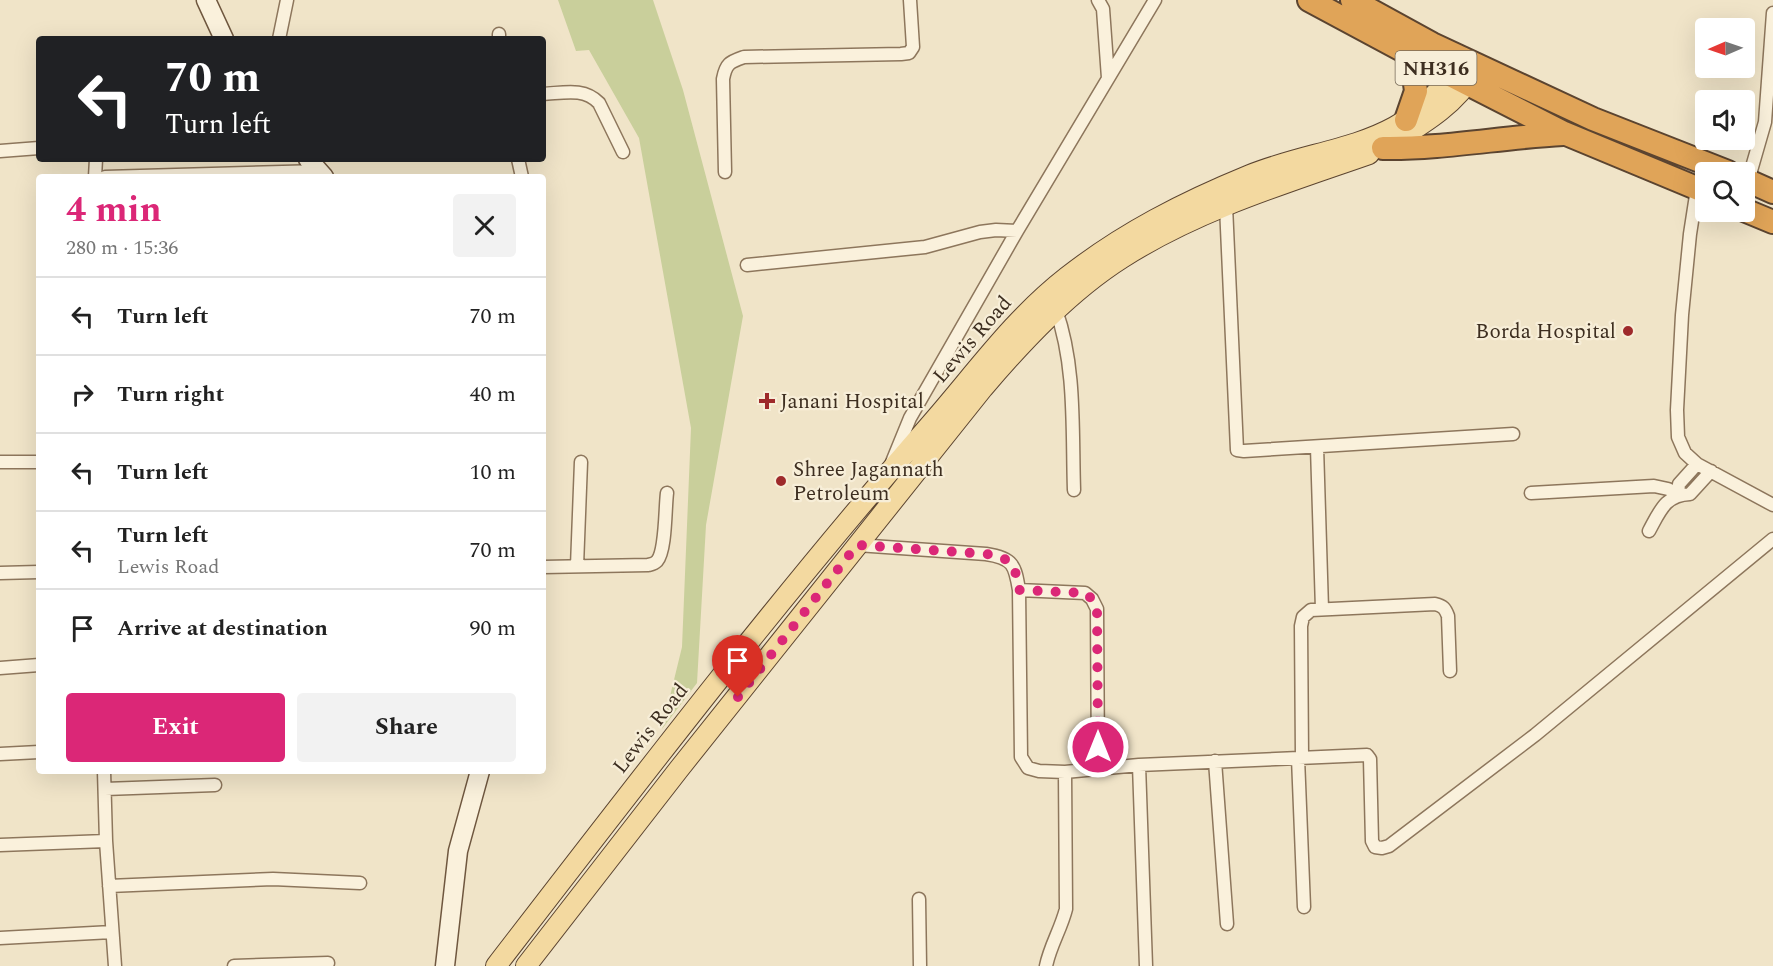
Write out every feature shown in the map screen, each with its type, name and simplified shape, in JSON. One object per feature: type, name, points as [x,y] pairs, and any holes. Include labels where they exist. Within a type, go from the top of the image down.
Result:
[{"type":"highway","name":"NH316","points":[[1309,0],[1411,55],[1464,70],[1702,162]]},
{"type":"highway","name":"NH316","points":[[1352,0],[1432,44],[1464,70],[1564,134],[1695,188]]},
{"type":"highway","points":[[1406,120],[1416,91],[1411,55]]},
{"type":"highway","points":[[1383,148],[1411,149],[1525,136],[1564,134]]},
{"type":"highway","name":"NH316","points":[[1755,184],[1773,192]]},
{"type":"highway","points":[[1755,215],[1773,222]]},
{"type":"main road","name":"Lewis Road","points":[[496,966],[711,689],[889,471],[932,424],[995,346],[1038,302],[1101,251],[1142,225],[1194,198],[1255,173],[1378,136],[1406,120],[1438,89],[1464,70]]},
{"type":"main road","name":"Lewis Road","points":[[527,964],[857,545],[1012,354],[1056,310],[1122,258],[1154,240],[1226,206],[1383,148],[1430,120],[1451,102],[1464,70]]},
{"type":"main road","points":[[508,950],[527,964]]},
{"type":"street","points":[[206,0],[223,36]]},
{"type":"street","points":[[280,36],[286,0]]},
{"type":"street","points":[[725,172],[723,79],[725,70],[731,61],[744,57],[909,53],[913,47],[910,0]]},
{"type":"street","points":[[1098,0],[1103,9],[1108,79]]},
{"type":"street","points":[[889,471],[910,418],[1017,231],[1155,0]]},
{"type":"street","points":[[1740,162],[1765,122],[1773,13]]},
{"type":"street","points":[[546,94],[582,93],[594,97],[623,152]]},
{"type":"street","points":[[0,151],[36,148]]},
{"type":"street","points":[[185,174],[318,169]]},
{"type":"street","points":[[1226,206],[1235,392],[1235,447],[1237,450],[1513,434]]},
{"type":"street","points":[[1695,214],[1690,234],[1682,315],[1677,410],[1678,437],[1685,453],[1697,464],[1773,505]]},
{"type":"street","points":[[747,265],[925,246],[980,232],[1017,231]]},
{"type":"street","points":[[1056,310],[1070,375],[1074,490]]},
{"type":"street","points":[[1317,447],[1322,609]]},
{"type":"street","points":[[0,462],[36,462]]},
{"type":"street","points":[[577,567],[581,462]]},
{"type":"street","points":[[1678,494],[1679,484],[1697,464]]},
{"type":"street","points":[[1531,493],[1654,486],[1678,494],[1690,494],[1710,471]]},
{"type":"street","points":[[546,567],[656,563],[661,555],[667,493]]},
{"type":"street","points":[[1649,531],[1666,502],[1678,494]]},
{"type":"street","points":[[857,545],[999,556],[1010,561],[1015,569],[1019,590],[1021,757],[1028,768],[1039,771],[1065,772],[1139,765],[1367,755],[1370,759],[1372,841],[1376,847],[1382,848],[1389,846],[1535,735],[1773,539]]},
{"type":"street","points":[[0,573],[36,572]]},
{"type":"street","points":[[1019,590],[1085,593],[1092,599],[1097,609],[1098,770]]},
{"type":"street","points":[[1304,907],[1300,758],[1300,626],[1304,617],[1311,610],[1322,609],[1435,604],[1442,606],[1446,609],[1448,616],[1450,671]]},
{"type":"street","points":[[0,668],[36,665]]},
{"type":"street","points":[[0,754],[36,752]]},
{"type":"street","points":[[1215,761],[1227,924]]},
{"type":"street","points":[[1139,765],[1146,966]]},
{"type":"street","points":[[1046,966],[1048,954],[1062,926],[1066,909],[1065,772]]},
{"type":"street","points":[[104,774],[106,841],[115,966]]},
{"type":"street","points":[[445,966],[458,851],[479,774]]},
{"type":"street","points":[[105,789],[216,785]]},
{"type":"street","points":[[0,845],[106,841]]},
{"type":"street","points":[[109,886],[273,879],[360,884]]},
{"type":"street","points":[[919,899],[920,966]]},
{"type":"street","points":[[0,938],[112,932]]},
{"type":"street","points":[[234,966],[328,963]]},
{"type":"green space","points":[[558,0],[653,0],[683,90],[743,316],[706,525],[697,683],[662,729],[682,647],[691,428],[639,138],[589,50],[576,51]]},
{"type":"place","name":"Borda Hospital","points":[[1628,331]]},
{"type":"place","name":"Janani Hospital","points":[[767,401]]},
{"type":"place","name":"Shree Jagannath Petroleum","points":[[781,481]]},
{"type":"route","points":[[738,697],[857,545],[986,554],[1010,561],[1015,569],[1019,590],[1085,593],[1092,599],[1097,609],[1098,747]]}]
